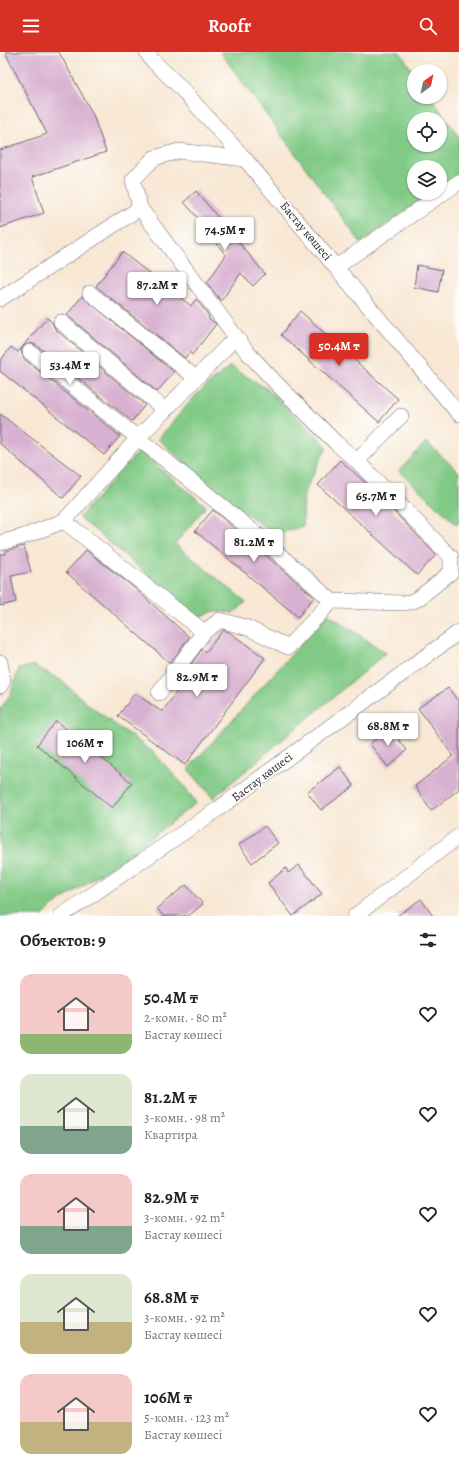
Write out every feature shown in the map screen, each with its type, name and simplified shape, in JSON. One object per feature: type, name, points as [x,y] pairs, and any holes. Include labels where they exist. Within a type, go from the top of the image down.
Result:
[{"type":"street","name":"Бастау көшесі","points":[[147,52],[151,59],[179,86],[245,159],[459,414]]},
{"type":"street","points":[[30,352],[254,532],[332,601],[405,603],[419,598],[450,572],[452,564],[451,557],[357,461],[336,443],[276,384],[236,337],[140,208],[133,180],[154,158],[179,151],[245,159]]},
{"type":"street","points":[[336,267],[459,182]]},
{"type":"street","points":[[0,299],[140,208]]},
{"type":"street","points":[[90,293],[196,378]]},
{"type":"street","points":[[61,322],[165,410]]},
{"type":"street","points":[[0,543],[25,536],[64,521],[138,438],[236,337]]},
{"type":"street","points":[[357,461],[401,416]]},
{"type":"street","points":[[64,521],[204,632]]},
{"type":"street","points":[[159,693],[204,632],[220,620],[248,628],[288,647],[332,601]]},
{"type":"street","name":"Бастау көшесі","points":[[61,916],[218,809],[459,632]]},
{"type":"street","points":[[0,662],[2,681],[0,686]]},
{"type":"street","points":[[355,916],[459,836]]},
{"type":"green space","points":[[220,52],[400,52],[408,64],[407,104],[436,104],[442,112],[407,112],[407,152],[447,152],[447,120],[459,137],[459,172],[447,181],[447,160],[407,160],[407,200],[420,200],[361,243]]},
{"type":"green space","points":[[230,366],[267,389],[327,446],[304,493],[303,526],[274,535],[208,483],[158,439],[196,395]]},
{"type":"green space","points":[[426,442],[459,472],[459,523],[457,525],[399,471]]},
{"type":"green space","points":[[139,451],[206,506],[175,544],[246,602],[234,613],[215,611],[198,617],[79,517]]},
{"type":"green space","points":[[328,614],[386,653],[213,798],[188,769]]},
{"type":"green space","points":[[33,665],[62,681],[91,707],[153,752],[185,787],[196,803],[127,856],[53,906],[43,916],[0,916],[0,710],[10,695],[19,669]]},
{"type":"building","points":[[5,52],[59,52],[93,115],[106,152],[32,177],[44,213],[0,228],[0,150],[47,134]]},
{"type":"building","points":[[196,191],[265,274],[253,286],[241,273],[221,301],[207,283],[226,255],[209,234],[211,233],[184,202]]},
{"type":"building","points":[[122,252],[191,306],[196,299],[209,316],[208,318],[216,324],[192,355],[189,352],[185,358],[96,286]]},
{"type":"building","points":[[417,265],[442,270],[438,292],[414,287]]},
{"type":"building","points":[[82,296],[174,372],[157,392],[67,315]]},
{"type":"building","points":[[300,311],[398,399],[379,422],[281,335]]},
{"type":"building","points":[[47,318],[52,322],[55,329],[145,405],[132,421],[36,345],[31,343],[23,346]]},
{"type":"building","points":[[23,346],[21,351],[24,359],[120,436],[104,455],[0,371],[0,361],[11,347],[18,352]]},
{"type":"building","points":[[0,414],[81,476],[63,498],[0,444]]},
{"type":"building","points":[[340,460],[370,487],[436,555],[417,575],[318,485]]},
{"type":"building","points":[[213,510],[314,597],[298,617],[195,531]]},
{"type":"building","points":[[24,546],[31,572],[11,576],[16,602],[0,606],[0,554],[6,554],[6,551]]},
{"type":"building","points":[[86,550],[132,586],[189,637],[170,663],[66,572]]},
{"type":"building","points":[[223,630],[229,632],[265,658],[185,765],[118,716],[135,693],[162,712],[187,678],[183,675],[202,649],[206,652]]},
{"type":"building","points":[[448,688],[459,702],[459,789],[431,811],[415,786],[453,756],[418,708]]},
{"type":"building","points":[[56,721],[132,783],[112,808],[37,745]]},
{"type":"building","points":[[389,728],[407,750],[388,767],[370,744]]},
{"type":"building","points":[[340,767],[354,786],[321,810],[307,792]]},
{"type":"building","points":[[265,826],[278,843],[252,863],[239,845]]},
{"type":"building","points":[[299,865],[322,894],[293,916],[268,883],[286,868],[288,873]]},
{"type":"building","points":[[186,885],[203,904],[188,916],[163,916],[157,908]]},
{"type":"building","points":[[421,899],[433,916],[397,916]]}]
